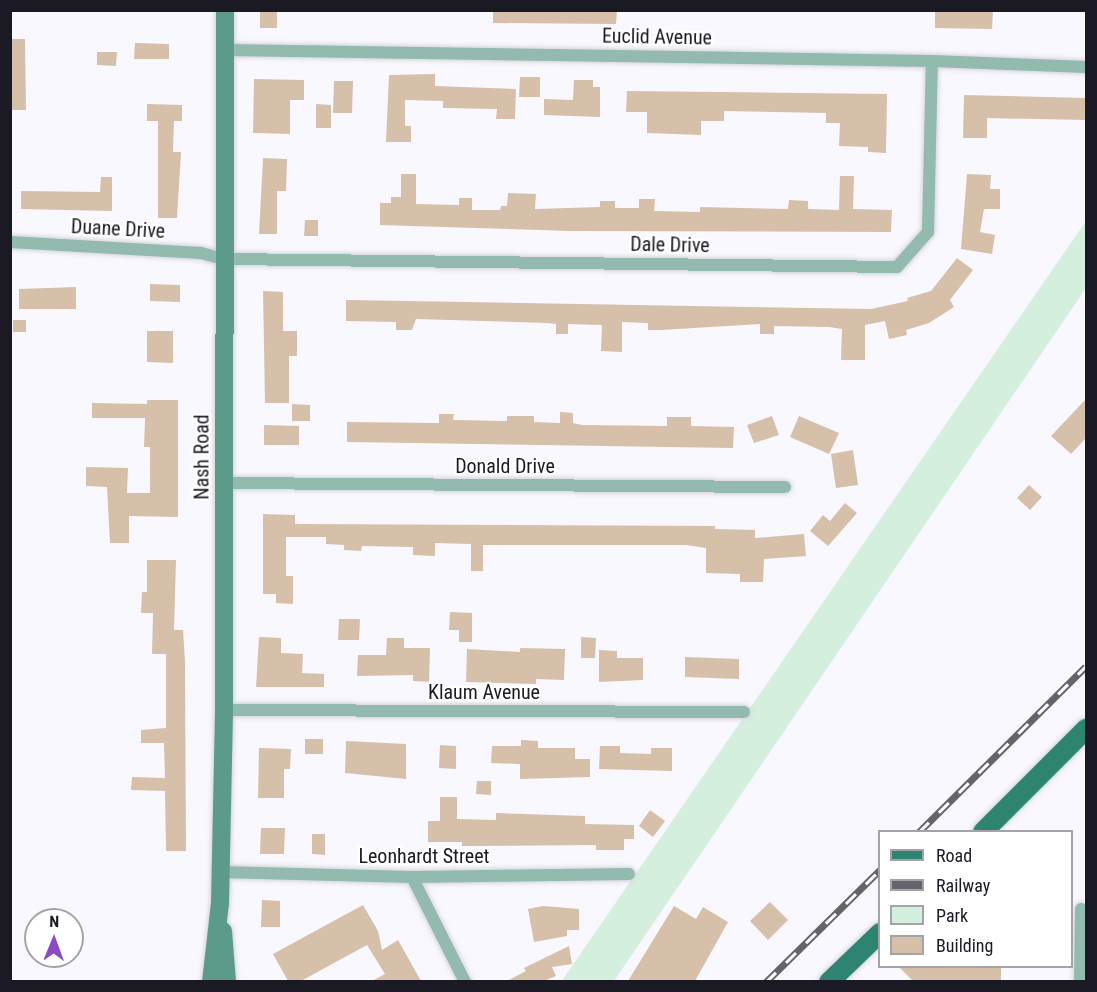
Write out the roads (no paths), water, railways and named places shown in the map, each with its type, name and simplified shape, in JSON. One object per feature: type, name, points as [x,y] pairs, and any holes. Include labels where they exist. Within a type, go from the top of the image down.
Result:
[{"type":"main road","name":"Nash Road","points":[[220,903],[224,710],[225,10]]},
{"type":"main road","points":[[983,830],[1086,729]]},
{"type":"main road","points":[[211,981],[220,903]]},
{"type":"main road","points":[[220,903],[227,981]]},
{"type":"main road","points":[[829,981],[878,934]]},
{"type":"street","name":"Euclid Avenue","points":[[226,51],[932,61],[1086,67]]},
{"type":"street","name":"Dale Drive","points":[[224,259],[897,267],[928,232],[932,61]]},
{"type":"street","name":"Duane Drive","points":[[10,242],[201,254],[224,259]]},
{"type":"street","name":"Donald Drive","points":[[224,483],[785,487]]},
{"type":"street","name":"Klaum Avenue","points":[[224,710],[744,712]]},
{"type":"street","name":"Leonhardt Street","points":[[220,872],[412,878],[628,873]]},
{"type":"street","points":[[412,878],[465,981]]},
{"type":"street","points":[[1080,909],[1080,981]]},
{"type":"railway","points":[[921,830],[1086,666]]},
{"type":"railway","points":[[766,982],[878,872]]}]
